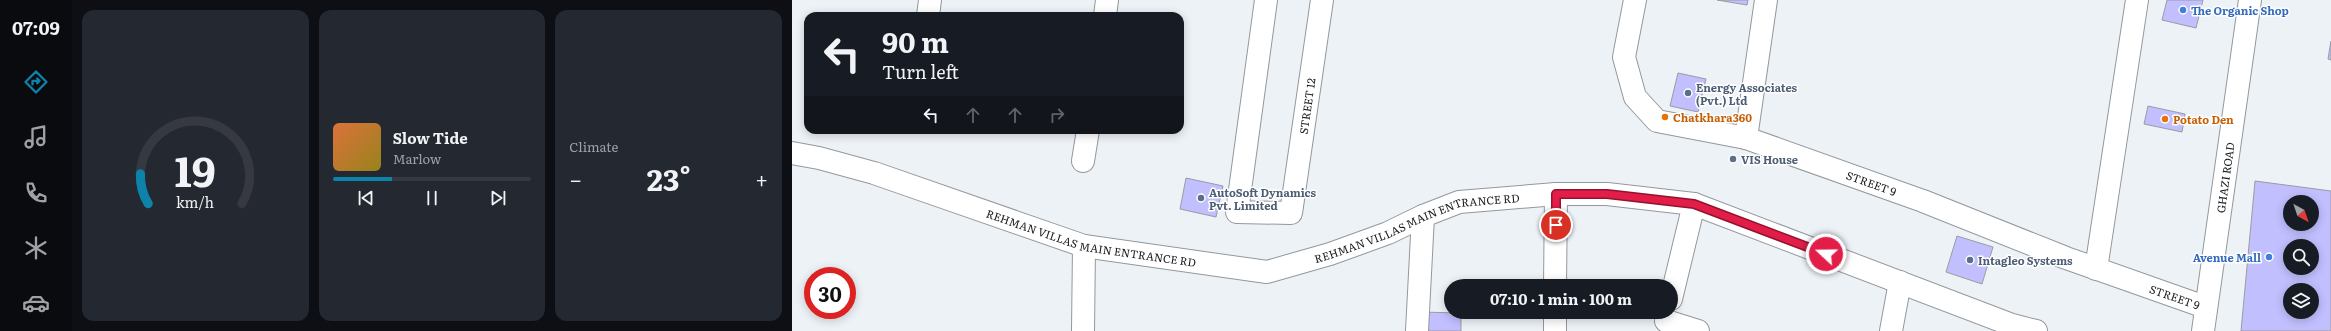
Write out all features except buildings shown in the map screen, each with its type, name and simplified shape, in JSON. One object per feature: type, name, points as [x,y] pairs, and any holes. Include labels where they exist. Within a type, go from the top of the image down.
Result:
[{"type":"street","points":[[928,12],[930,0]]},
{"type":"street","points":[[1106,12],[1107,0]]},
{"type":"street","name":"STREET 12","points":[[1266,0],[1237,212],[1291,213],[1322,0]]},
{"type":"street","name":"STREET 9","points":[[1635,0],[1624,57],[1635,97],[1657,121],[1746,138],[1923,201],[2096,269],[2205,307]]},
{"type":"street","points":[[1746,138],[1766,0]]},
{"type":"street","points":[[2096,269],[2137,0]]},
{"type":"street","name":"GHAZI ROAD","points":[[2203,331],[2205,307],[2250,0]]},
{"type":"street","points":[[1083,161],[1087,134]]},
{"type":"street","name":"REHMAN VILLAS MAIN ENTRANCE RD","points":[[792,153],[820,158],[874,173],[1084,246],[1267,272],[1330,254],[1388,233],[1423,216],[1458,202],[1556,194],[1607,194],[1694,204],[1900,282],[2011,328],[2036,331]]},
{"type":"street","points":[[1556,194],[1556,279]]},
{"type":"street","points":[[1676,279],[1694,204]]},
{"type":"street","points":[[1417,331],[1423,216]]},
{"type":"street","points":[[1083,331],[1084,246]]},
{"type":"street","points":[[1891,331],[1900,282]]},
{"type":"street","points":[[1555,319],[1555,331]]},
{"type":"street","points":[[1665,321],[1698,331]]},
{"type":"place","name":"The Organic Shop","points":[[2183,10]]},
{"type":"place","name":"Energy Associates (Pvt.) Ltd","points":[[1688,93]]},
{"type":"place","name":"Chatkhara360","points":[[1665,117]]},
{"type":"place","name":"Potato Den","points":[[2165,119]]},
{"type":"place","name":"VIS House","points":[[1733,159]]},
{"type":"place","name":"AutoSoft Dynamics Pvt. Limited","points":[[1201,198]]},
{"type":"place","name":"Avenue Mall","points":[[2269,257]]},
{"type":"place","name":"Intagleo Systems","points":[[1970,260]]},
{"type":"route","points":[[1556,225],[1556,194],[1607,194],[1694,204],[1826,254]]}]
